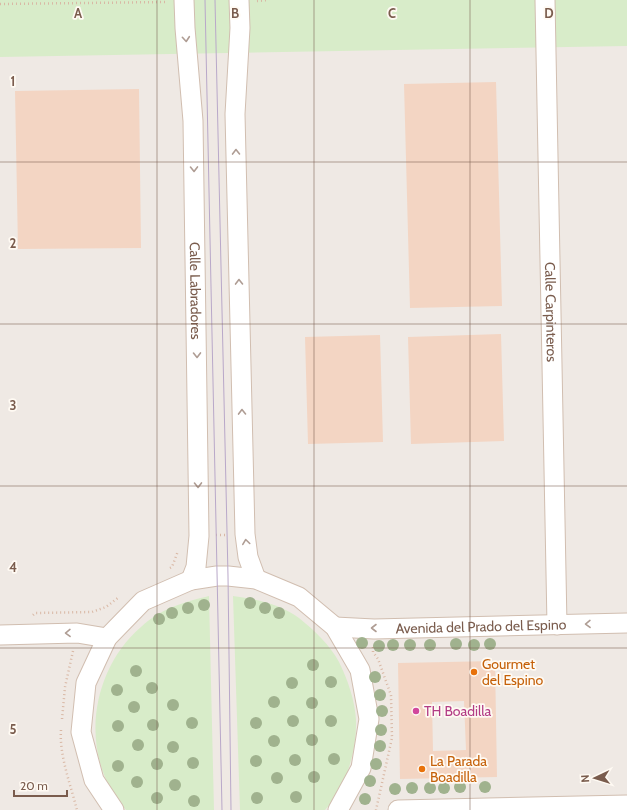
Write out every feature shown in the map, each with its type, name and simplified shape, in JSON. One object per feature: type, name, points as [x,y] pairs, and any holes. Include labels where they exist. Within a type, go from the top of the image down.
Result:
[{"type":"street","points":[[246,0],[240,28],[235,114],[245,534],[248,557],[256,579]]},
{"type":"street","name":"Calle Carpinteros","points":[[545,0],[557,625]]},
{"type":"street","name":"Calle Labradores","points":[[177,1],[185,28],[193,121],[199,536],[196,567],[191,580]]},
{"type":"street","points":[[114,810],[94,780],[82,732],[86,683],[107,638],[143,601],[191,580],[217,576],[256,579],[300,597],[335,627],[360,670],[369,719],[361,768],[338,810]]},
{"type":"street","name":"Avenida del Prado del Espino","points":[[335,627],[374,629],[627,623]]},
{"type":"street","points":[[5,634],[77,633],[107,638]]},
{"type":"street","points":[[398,810],[560,808],[627,805]]},
{"type":"path","points":[[246,0],[269,0]]},
{"type":"path","points":[[0,4],[177,1]]},
{"type":"path","points":[[166,570],[172,567],[183,538],[245,534]]},
{"type":"path","points":[[5,634],[35,613],[92,612],[106,607],[123,594]]},
{"type":"shaded area","points":[[0,0],[627,0],[627,810],[0,810]]},
{"type":"green space","points":[[0,0],[627,0],[627,46],[0,57]]},
{"type":"green space","points":[[209,596],[214,810],[126,810],[115,796],[104,775],[98,753],[95,730],[97,707],[103,684],[112,663],[125,644],[148,621],[156,615],[173,607]]},
{"type":"green space","points":[[233,596],[268,603],[292,613],[316,633],[339,662],[348,683],[354,705],[356,720],[355,744],[349,768],[339,791],[325,810],[240,810]]},
{"type":"building","points":[[496,82],[502,306],[410,308],[404,84]]},
{"type":"building","points":[[139,89],[141,248],[18,249],[15,91]]},
{"type":"building","points":[[501,334],[504,441],[411,444],[408,337]]},
{"type":"building","points":[[380,335],[383,442],[308,444],[305,337]]},
{"type":"building","name":"TH Boadilla","points":[[495,661],[497,777],[400,779],[398,663]],"holes":[[[464,701],[466,750],[433,751],[432,702]]]},
{"type":"tram line","points":[[205,0],[222,810]]},
{"type":"tram line","points":[[215,0],[228,576],[231,810]]},
{"type":"place","name":"Gourmet del Espino","points":[[474,672]]},
{"type":"place","name":"TH Boadilla","points":[[416,711]]},
{"type":"place","name":"La Parada Boadilla","points":[[422,769]]}]
